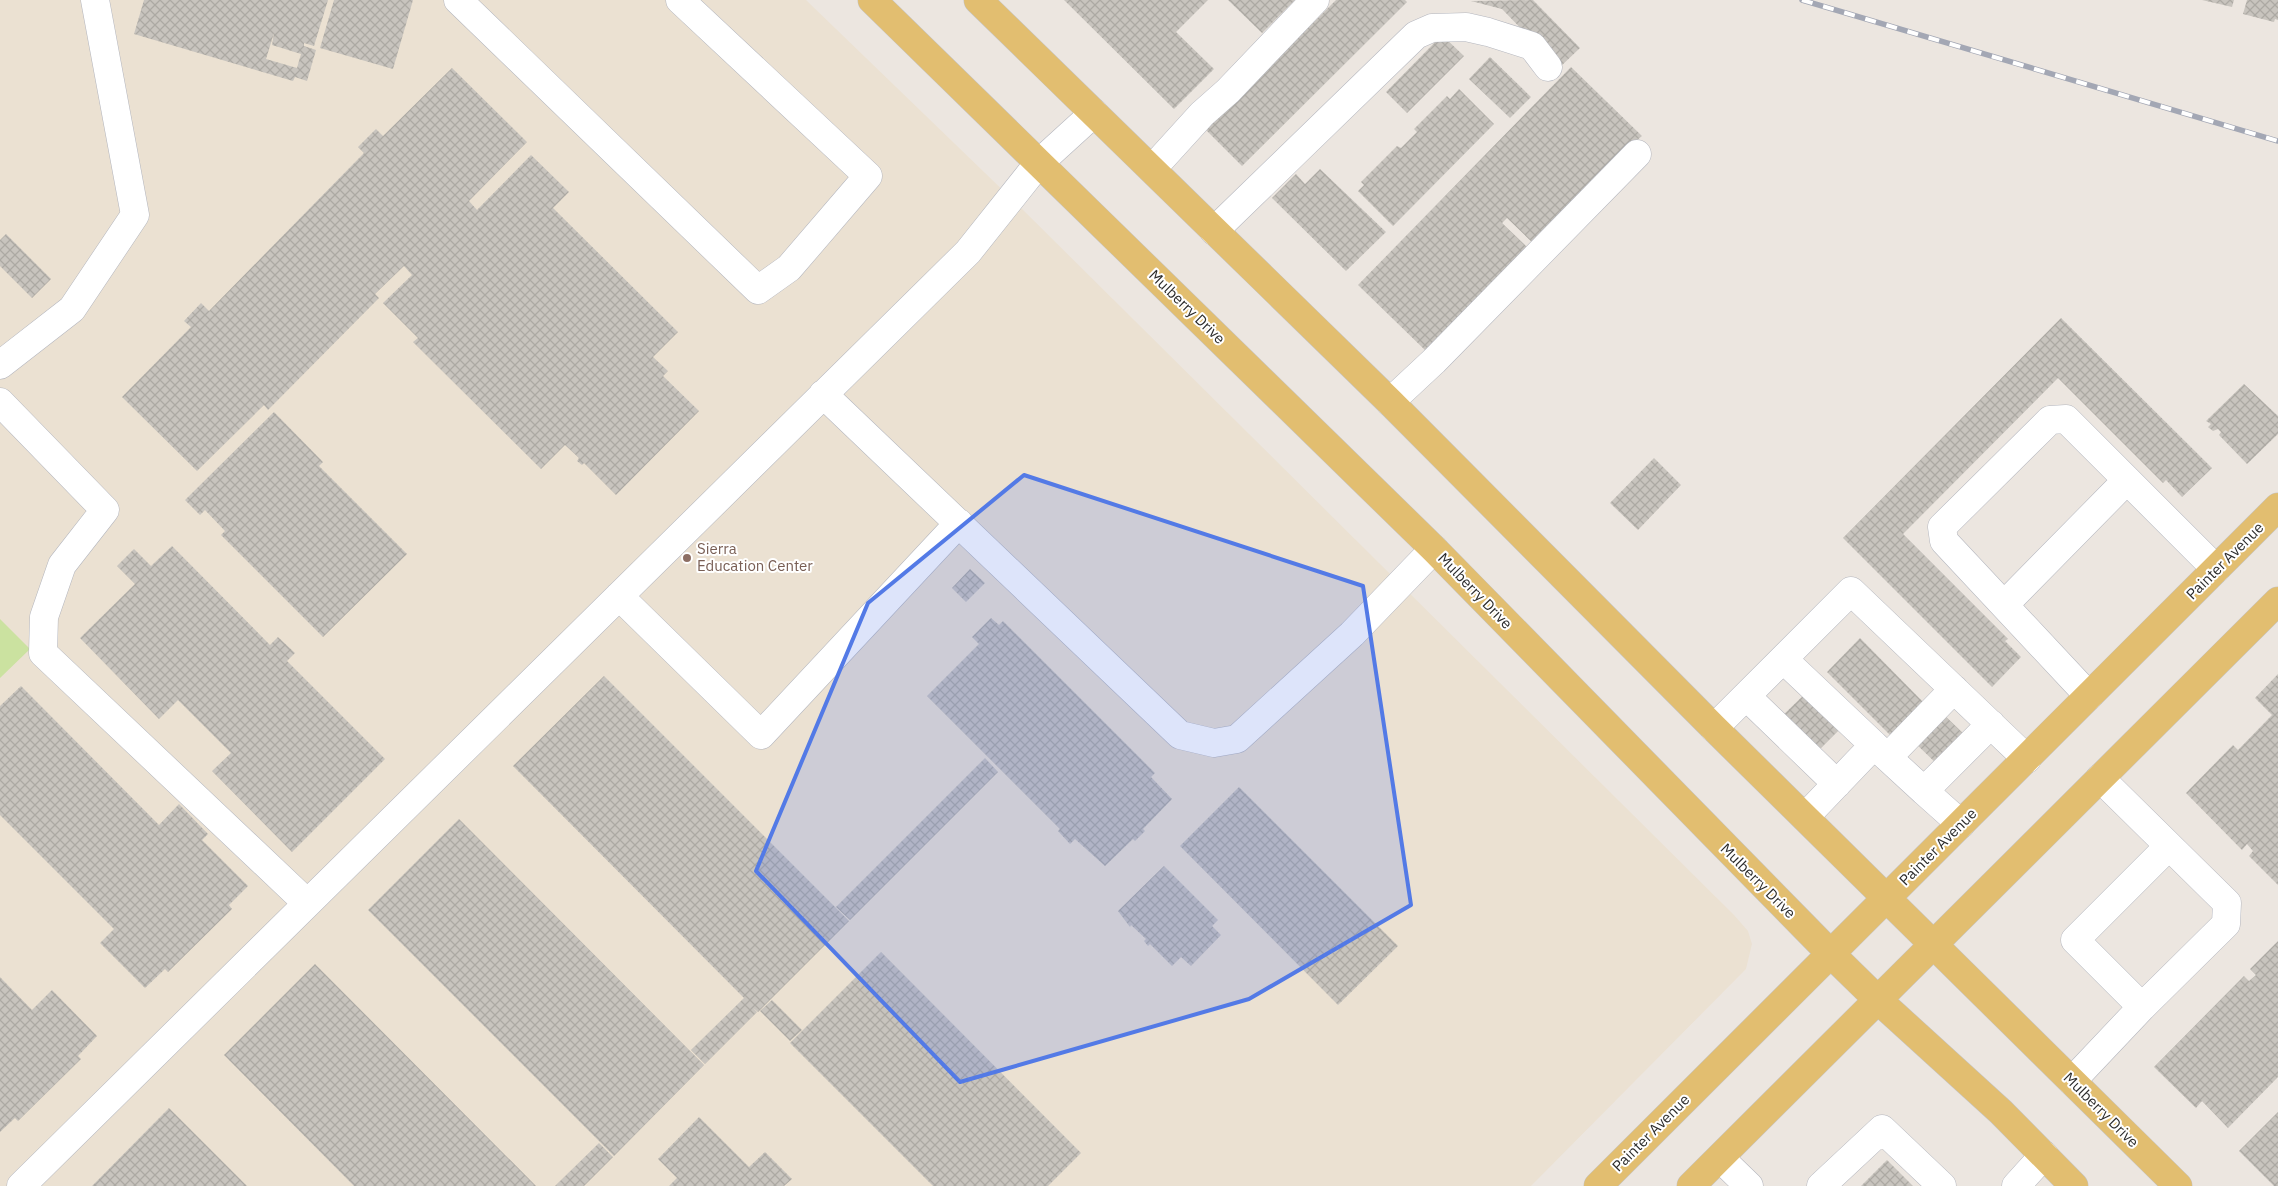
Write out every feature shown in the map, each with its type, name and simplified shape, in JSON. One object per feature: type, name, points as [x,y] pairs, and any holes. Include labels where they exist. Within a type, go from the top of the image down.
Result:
[{"type":"main road","name":"Mulberry Drive","points":[[872,0],[1434,549],[1831,954],[1878,1000],[2001,1112],[2074,1186]]},
{"type":"main road","name":"Mulberry Drive","points":[[978,0],[1390,402],[1714,728],[2178,1186]]},
{"type":"main road","name":"Painter Avenue","points":[[1598,1186],[2278,508]]},
{"type":"main road","points":[[1692,1186],[2278,601]]},
{"type":"lane","points":[[0,365],[72,309],[135,215],[95,0]]},
{"type":"lane","points":[[458,0],[758,290],[789,268],[868,176],[680,0]]},
{"type":"lane","points":[[1152,169],[1202,114],[1228,91],[1314,0]]},
{"type":"lane","points":[[1214,230],[1416,35],[1432,28],[1466,27],[1488,32],[1532,46],[1548,66]]},
{"type":"lane","points":[[21,1186],[968,252],[1038,164],[1094,113]]},
{"type":"lane","points":[[1390,402],[1434,361],[1636,154]]},
{"type":"lane","points":[[823,394],[1180,735],[1214,744],[1237,739],[1352,634],[1434,549]]},
{"type":"lane","points":[[0,402],[104,510],[62,565],[44,617],[43,653],[307,903]]},
{"type":"lane","points":[[2089,696],[1944,541],[1942,527],[2050,420],[2066,419],[2216,569]]},
{"type":"lane","points":[[2004,605],[2127,480]]},
{"type":"lane","points":[[619,596],[761,735],[959,523]]},
{"type":"lane","points":[[1714,728],[1851,591],[2027,759]]},
{"type":"lane","points":[[1783,659],[1961,824]]},
{"type":"lane","points":[[1805,817],[1837,784],[1881,751],[1954,689]]},
{"type":"lane","points":[[1746,696],[1837,784]]},
{"type":"lane","points":[[1924,791],[1991,724]]},
{"type":"lane","points":[[2072,1081],[2142,1007],[2226,924],[2227,903],[2100,778]]},
{"type":"lane","points":[[2142,1007],[2076,940],[2169,846]]},
{"type":"lane","points":[[1821,1186],[1882,1129],[1942,1186]]},
{"type":"lane","points":[[2016,1186],[2044,1155]]},
{"type":"lane","points":[[1720,1158],[1749,1186]]},
{"type":"highlighted area","points":[[1024,475],[1363,586],[1411,905],[1249,999],[960,1082],[756,871],[868,603]]},
{"type":"shaded area","name":"Sierra Education Center","points":[[0,0],[806,0],[1014,201],[1734,915],[1748,931],[1752,944],[1746,969],[1531,1186],[0,1186]]},
{"type":"green space","points":[[0,619],[30,649],[0,678]]},
{"type":"building","points":[[144,0],[328,0],[314,46],[304,43],[304,46],[316,50],[307,81],[295,77],[293,81],[134,34]],"holes":[[[274,33],[272,45],[301,54],[297,68],[266,59]]]},
{"type":"building","points":[[334,0],[413,0],[393,69],[320,48]]},
{"type":"building","points":[[1064,0],[1208,0],[1176,32],[1214,69],[1174,109]]},
{"type":"building","points":[[1228,0],[1295,0],[1262,33]]},
{"type":"building","points":[[1336,0],[1405,0],[1407,2],[1242,166],[1206,130]]},
{"type":"building","points":[[1533,0],[1580,48],[1559,68],[1502,9],[1471,1]]},
{"type":"building","points":[[2202,0],[2234,0],[2232,7]]},
{"type":"building","points":[[2247,0],[2278,0],[2278,20],[2275,19],[2274,22],[2243,14]]},
{"type":"building","points":[[1442,35],[1464,56],[1407,113],[1386,92]]},
{"type":"building","points":[[1490,57],[1531,97],[1510,118],[1469,79]]},
{"type":"building","points":[[1571,67],[1642,136],[1635,140],[1540,236],[1535,245],[1507,218],[1502,223],[1528,248],[1427,352],[1358,285]]},
{"type":"building","points":[[452,68],[527,142],[469,201],[477,210],[531,155],[569,192],[553,208],[678,332],[653,357],[668,371],[663,376],[699,411],[616,495],[584,463],[582,465],[577,461],[579,458],[565,445],[541,469],[413,342],[418,338],[383,303],[412,275],[404,266],[375,294],[379,298],[268,410],[264,405],[197,471],[122,397],[191,327],[184,321],[201,303],[209,311],[364,153],[358,147],[376,129],[383,136]]},
{"type":"building","points":[[1459,89],[1494,124],[1393,226],[1358,191],[1364,185],[1361,182],[1397,146],[1401,148],[1417,132],[1414,129],[1447,96],[1450,99]]},
{"type":"building","points":[[1320,169],[1386,232],[1346,271],[1272,198],[1296,174],[1305,184]]},
{"type":"building","points":[[6,234],[51,279],[32,298],[0,266],[0,240]]},
{"type":"building","points":[[2061,318],[2212,468],[2182,497],[2166,480],[2163,483],[2058,378],[1903,534],[2008,639],[2005,641],[2021,657],[1992,687],[1843,538]]},
{"type":"building","points":[[2244,384],[2278,416],[2278,434],[2247,464],[2219,435],[2221,432],[2218,429],[2213,431],[2208,427],[2211,424],[2206,421]]},
{"type":"building","points":[[274,412],[323,462],[319,466],[407,554],[323,637],[221,535],[225,531],[205,510],[200,515],[185,500]]},
{"type":"building","points":[[1654,458],[1681,485],[1638,530],[1610,503]]},
{"type":"building","points":[[172,546],[270,645],[278,637],[295,653],[287,661],[385,759],[292,852],[212,771],[231,753],[178,700],[159,719],[80,638],[135,584],[117,566],[134,549],[151,566]]},
{"type":"building","points":[[970,569],[985,583],[966,602],[952,588]]},
{"type":"building","points":[[991,618],[999,625],[1003,621],[1155,773],[1151,777],[1172,799],[1143,829],[1145,831],[1135,841],[1133,839],[1105,866],[1075,839],[1070,844],[1058,831],[1060,829],[927,696],[979,644],[972,637]]},
{"type":"building","points":[[1860,638],[1926,705],[1893,738],[1827,672]]},
{"type":"building","points":[[2278,674],[2278,885],[2249,856],[2253,851],[2247,844],[2242,850],[2186,793],[2233,745],[2238,750],[2272,715],[2255,698]]},
{"type":"building","points":[[604,676],[849,921],[758,1012],[753,1008],[757,1012],[705,1064],[691,1050],[744,998],[513,766]]},
{"type":"building","points":[[21,686],[159,825],[179,804],[208,834],[202,840],[248,886],[229,905],[232,909],[168,972],[165,969],[145,988],[100,943],[114,929],[0,815],[0,706]]},
{"type":"building","points":[[1809,690],[1843,726],[1815,754],[1780,718]]},
{"type":"building","points":[[1940,711],[1969,739],[1940,767],[1912,740]]},
{"type":"building","points":[[985,758],[998,772],[850,920],[836,907]]},
{"type":"building","points":[[1239,787],[1398,946],[1338,1005],[1180,846]]},
{"type":"building","points":[[459,819],[704,1065],[614,1156],[368,910]]},
{"type":"building","points":[[1164,866],[1218,920],[1212,926],[1221,935],[1191,966],[1181,957],[1172,966],[1150,944],[1148,946],[1144,941],[1146,939],[1131,925],[1130,927],[1118,911]]},
{"type":"building","points":[[2278,941],[2278,1077],[2228,1128],[2202,1101],[2196,1108],[2154,1067],[2244,976],[2249,981],[2256,975],[2250,969]]},
{"type":"building","points":[[881,952],[1081,1153],[1048,1186],[933,1186],[790,1043]]},
{"type":"building","points":[[315,964],[536,1186],[354,1186],[224,1055]]},
{"type":"building","points":[[0,977],[32,1010],[52,990],[97,1036],[78,1056],[81,1059],[18,1121],[15,1118],[0,1132]]},
{"type":"building","points":[[772,1000],[802,1030],[790,1041],[760,1011]]},
{"type":"building","points":[[169,1108],[247,1186],[92,1186]]},
{"type":"building","points":[[2278,1112],[2278,1186],[2274,1186],[2239,1151]]},
{"type":"building","points":[[699,1117],[749,1167],[765,1152],[792,1179],[784,1186],[669,1186],[677,1178],[658,1159]]},
{"type":"building","points":[[599,1143],[613,1157],[584,1186],[555,1186]]},
{"type":"building","points":[[1887,1160],[1913,1186],[1861,1186]]},
{"type":"railway","points":[[1802,0],[2278,141]]},
{"type":"place","name":"Sierra Education Center","points":[[687,558]]}]
